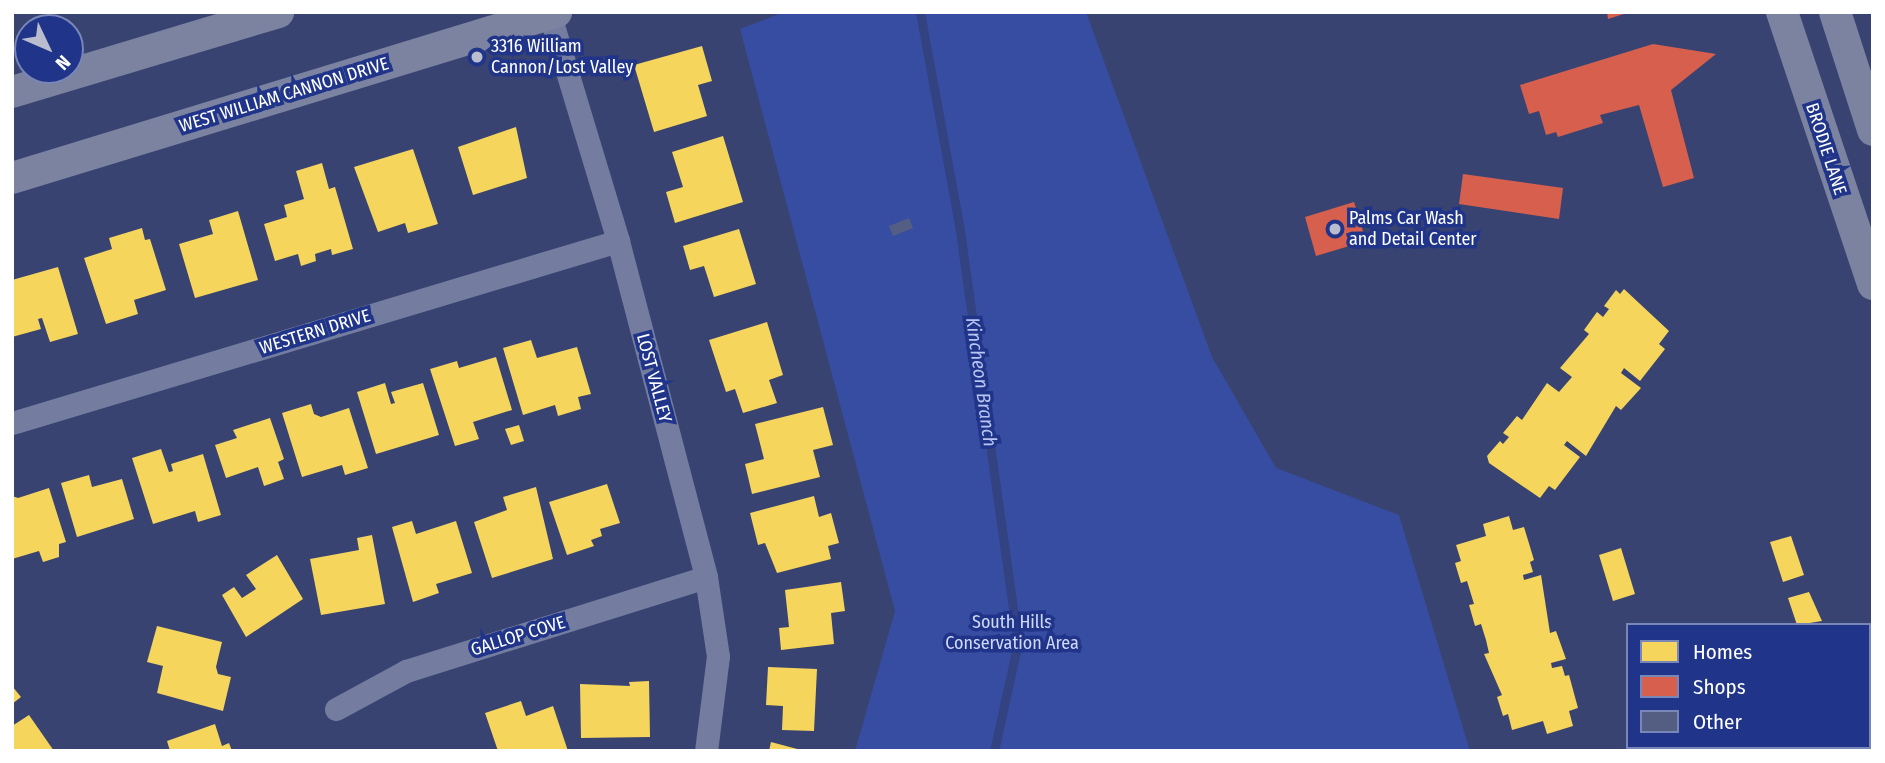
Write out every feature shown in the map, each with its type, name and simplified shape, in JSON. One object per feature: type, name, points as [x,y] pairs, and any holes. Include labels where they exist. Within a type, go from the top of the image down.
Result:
[{"type":"main road","points":[[12,92],[278,12]]},
{"type":"main road","name":"BRODIE LANE","points":[[1782,12],[1873,284]]},
{"type":"main road","points":[[1835,12],[1873,130]]},
{"type":"main road","name":"WEST WILLIAM CANNON DRIVE","points":[[12,178],[551,13]]},
{"type":"street","name":"LOST VALLEY","points":[[551,13],[618,241],[706,577],[718,656],[706,751]]},
{"type":"street","name":"WESTERN DRIVE","points":[[12,423],[618,241]]},
{"type":"street","name":"GALLOP COVE","points":[[336,709],[406,671],[706,577]]},
{"type":"green space","name":"South Hills Conservation Area","points":[[784,12],[1086,12],[1212,357],[1276,468],[1399,515],[1470,751],[855,751],[895,611],[740,29]]},
{"type":"building: Homes","points":[[702,46],[712,81],[698,85],[707,116],[654,132],[634,65]]},
{"type":"building: Homes","points":[[516,127],[527,178],[473,195],[458,147]]},
{"type":"building: Homes","points":[[723,136],[743,202],[675,223],[666,192],[683,187],[672,152]]},
{"type":"building: Homes","points":[[413,149],[438,224],[408,233],[405,223],[378,232],[354,167]]},
{"type":"building: Homes","points":[[322,163],[329,189],[335,187],[353,249],[332,255],[331,249],[315,254],[316,261],[301,266],[298,254],[275,261],[264,224],[287,217],[284,205],[304,199],[296,171]]},
{"type":"building: Homes","points":[[238,211],[258,280],[195,298],[179,244],[213,234],[209,220]]},
{"type":"building: Homes","points":[[142,228],[145,240],[150,239],[166,290],[134,300],[138,314],[106,324],[84,258],[112,249],[109,238]]},
{"type":"building: Homes","points":[[739,229],[756,284],[714,297],[704,266],[690,270],[683,246]]},
{"type":"building: Homes","points":[[58,267],[78,334],[50,342],[42,318],[38,319],[41,329],[12,337],[12,280]]},
{"type":"building: Homes","points":[[1624,289],[1669,331],[1659,344],[1665,349],[1640,381],[1624,368],[1621,373],[1641,388],[1621,410],[1616,406],[1586,456],[1567,441],[1564,445],[1580,457],[1555,490],[1549,486],[1540,498],[1489,463],[1487,456],[1500,441],[1503,444],[1509,437],[1503,433],[1517,416],[1522,420],[1547,383],[1559,392],[1572,377],[1560,368],[1589,334],[1584,330],[1597,312],[1603,317],[1609,309],[1604,306],[1616,290],[1620,294]]},
{"type":"building: Homes","points":[[767,322],[783,375],[769,380],[777,403],[743,413],[735,389],[726,392],[709,340]]},
{"type":"building: Homes","points":[[531,340],[537,358],[577,347],[591,394],[578,397],[581,409],[558,416],[555,405],[523,415],[503,348]]},
{"type":"building: Homes","points":[[496,357],[512,410],[473,422],[479,439],[455,446],[430,369],[457,361],[459,368]]},
{"type":"building: Homes","points":[[385,383],[391,404],[395,403],[391,392],[423,383],[439,435],[376,454],[357,392]]},
{"type":"building: Homes","points":[[311,404],[314,414],[321,417],[349,408],[368,468],[345,475],[342,465],[302,477],[282,413]]},
{"type":"building: Homes","points":[[823,407],[833,445],[813,450],[820,477],[752,494],[745,464],[764,459],[755,424]]},
{"type":"building: Homes","points":[[270,418],[284,459],[278,462],[284,479],[264,486],[258,467],[226,478],[215,445],[237,438],[233,430]]},
{"type":"building: Homes","points":[[519,425],[524,441],[511,445],[505,429]]},
{"type":"building: Homes","points":[[161,449],[169,472],[173,471],[171,464],[203,454],[221,515],[198,522],[195,511],[153,524],[132,458]]},
{"type":"building: Homes","points":[[89,475],[92,487],[122,479],[134,519],[77,537],[61,483]]},
{"type":"building: Homes","points":[[607,484],[620,523],[600,529],[602,536],[591,540],[594,546],[567,555],[549,502]]},
{"type":"building: Homes","points":[[536,487],[553,559],[492,578],[474,522],[507,510],[503,497]]},
{"type":"building: Homes","points":[[49,488],[66,542],[59,544],[59,557],[43,562],[39,551],[12,559],[12,496],[18,498]]},
{"type":"building: Homes","points":[[814,496],[819,517],[831,513],[839,543],[828,546],[831,559],[777,573],[765,543],[758,545],[750,513]]},
{"type":"building: Homes","points":[[1509,516],[1513,530],[1524,527],[1534,560],[1530,562],[1533,572],[1523,575],[1524,580],[1541,575],[1550,633],[1556,631],[1566,659],[1551,663],[1552,668],[1562,666],[1565,676],[1569,675],[1578,708],[1569,711],[1573,726],[1547,734],[1543,721],[1512,730],[1508,714],[1503,716],[1497,697],[1502,695],[1484,654],[1489,653],[1481,624],[1475,626],[1469,605],[1474,604],[1467,581],[1461,583],[1455,563],[1461,561],[1456,545],[1486,536],[1483,524]]},
{"type":"building: Homes","points":[[412,521],[416,534],[456,521],[472,573],[436,584],[439,593],[413,602],[392,527]]},
{"type":"building: Homes","points":[[372,535],[385,604],[321,615],[310,559],[359,550],[357,538]]},
{"type":"building: Homes","points":[[1791,536],[1804,575],[1783,582],[1770,542]]},
{"type":"building: Homes","points":[[1621,548],[1635,594],[1613,601],[1599,555]]},
{"type":"building: Homes","points":[[277,555],[303,599],[246,637],[222,595],[234,587],[242,598],[256,589],[246,575]]},
{"type":"building: Homes","points":[[841,582],[845,611],[831,613],[834,644],[781,650],[779,628],[789,627],[785,590]]},
{"type":"building: Homes","points":[[1809,592],[1822,621],[1796,623],[1788,598]]},
{"type":"building: Homes","points":[[157,626],[222,642],[216,667],[218,674],[231,677],[223,711],[157,693],[163,666],[147,662]]},
{"type":"building: Homes","points":[[768,667],[817,669],[814,731],[782,730],[783,706],[766,705]]},
{"type":"building: Homes","points":[[649,681],[650,737],[581,738],[580,684],[630,686],[629,682]]},
{"type":"building: Homes","points":[[12,686],[21,697],[12,704]]},
{"type":"building: Homes","points":[[521,701],[526,716],[553,706],[568,751],[498,751],[485,713]]},
{"type":"building: Homes","points":[[29,715],[54,751],[12,751],[12,726]]},
{"type":"building: Homes","points":[[215,724],[222,746],[229,743],[232,751],[170,751],[167,741]]},
{"type":"building: Homes","points":[[771,742],[801,750],[801,751],[769,751]]},
{"type":"building: Homes","points":[[1730,749],[1731,751],[1702,751]]},
{"type":"building: Homes","points":[[1736,749],[1788,749],[1789,751]]},
{"type":"building: Homes","points":[[1798,749],[1860,749],[1860,751]]},
{"type":"building: Shops","points":[[1607,12],[1627,12],[1627,13],[1608,19]]},
{"type":"building: Shops","points":[[1653,44],[1716,54],[1671,90],[1694,178],[1663,187],[1639,105],[1600,115],[1603,123],[1558,137],[1556,132],[1546,135],[1539,111],[1529,114],[1520,85]]},
{"type":"building: Shops","points":[[1463,174],[1563,188],[1559,219],[1459,204]]},
{"type":"building: Shops","name":"Palms Car Wash and Detail Center","points":[[1354,202],[1366,241],[1316,256],[1305,217]]},
{"type":"building: Other","points":[[909,218],[913,228],[893,236],[889,226]]},
{"type":"waterway","name":"Kincheon Branch","points":[[920,12],[959,224],[1018,642],[994,751]]},
{"type":"place","name":"3316 William Cannon/Lost Valley","points":[[477,57]]},
{"type":"place","name":"Palms Car Wash and Detail Center","points":[[1335,229]]}]
